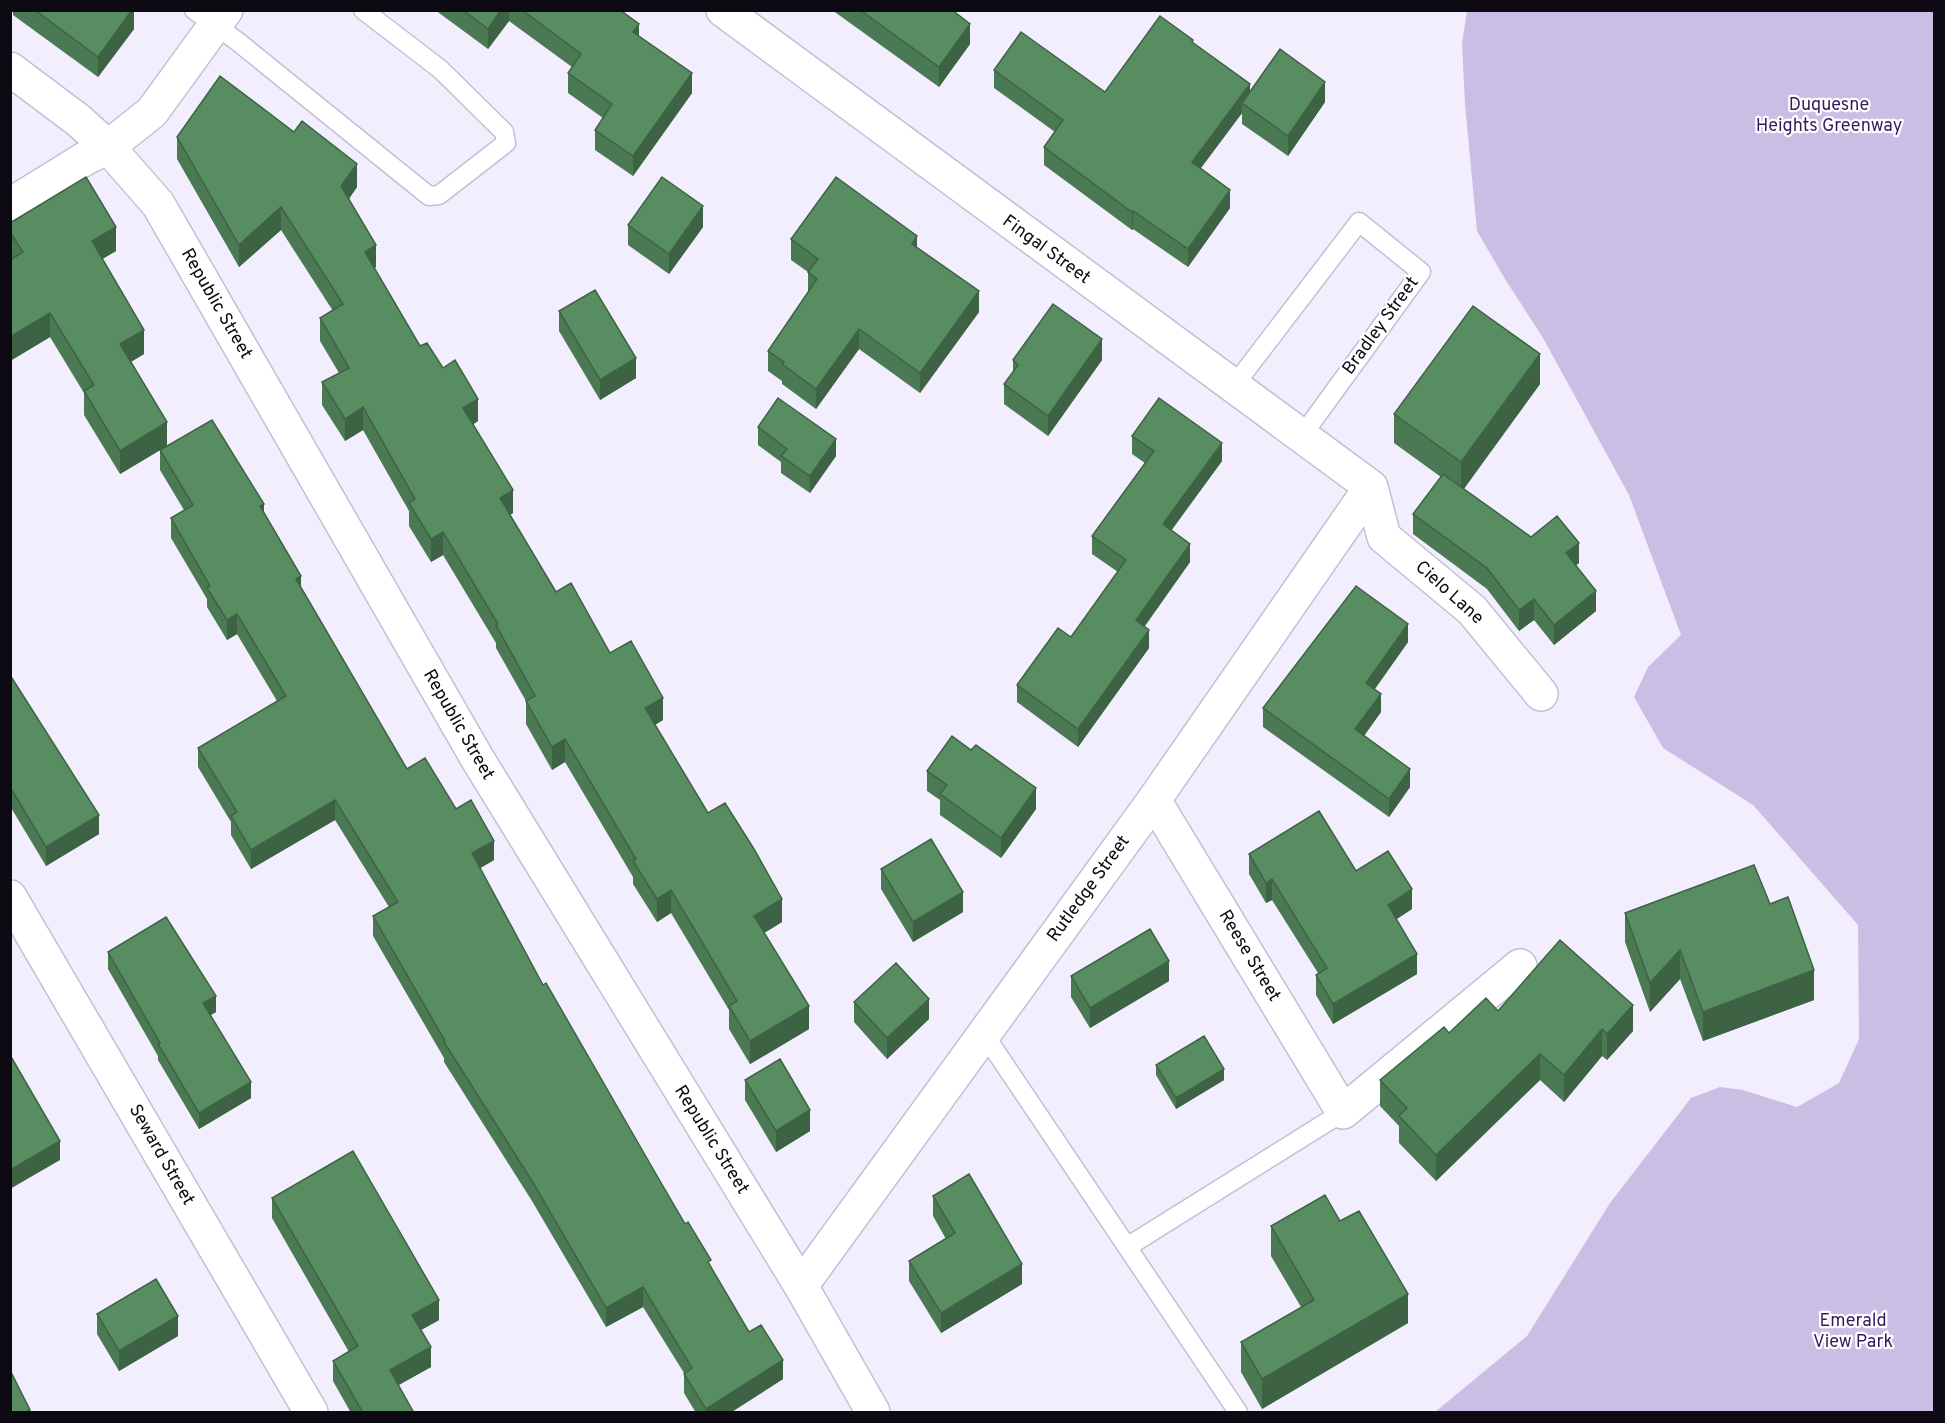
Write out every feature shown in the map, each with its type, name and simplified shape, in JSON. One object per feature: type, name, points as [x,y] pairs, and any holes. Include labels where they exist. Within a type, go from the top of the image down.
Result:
[{"type":"street","name":"Fingal Street","points":[[723,10],[1371,488]]},
{"type":"street","points":[[10,205],[108,147],[152,112],[212,15]]},
{"type":"street","name":"Republic Street","points":[[10,69],[78,120],[108,147],[158,204],[477,758],[801,1286],[863,1409]]},
{"type":"street","name":"Rutledge Street","points":[[801,1286],[1154,800],[1371,488]]},
{"type":"street","name":"Cielo Lane","points":[[1371,488],[1384,537],[1472,610],[1541,694]]},
{"type":"street","name":"Reese Street","points":[[1154,800],[1343,1112]]},
{"type":"street","name":"Seward Street","points":[[10,897],[311,1413]]},
{"type":"street","points":[[1343,1112],[1520,966]]},
{"type":"lane","points":[[212,15],[429,196],[439,195],[506,144],[504,132],[440,69],[363,10]]},
{"type":"lane","name":"Bradley Street","points":[[1233,387],[1359,222],[1421,272],[1301,437]]},
{"type":"lane","points":[[984,1034],[1238,1413]]},
{"type":"lane","points":[[1126,1247],[1343,1112]]},
{"type":"green space","points":[[1467,11],[1934,11],[1934,1412],[1435,1412],[1527,1336],[1610,1203],[1691,1098],[1720,1087],[1743,1090],[1797,1107],[1839,1083],[1859,1039],[1858,925],[1753,805],[1663,748],[1634,697],[1648,667],[1681,635],[1629,495],[1543,338],[1477,231],[1465,104],[1462,43]]},
{"type":"building","points":[[35,10],[132,10],[98,57]]},
{"type":"building","points":[[463,10],[501,10],[488,29]]},
{"type":"building","points":[[522,10],[620,10],[639,24],[633,32],[692,73],[633,156],[595,130],[612,104],[568,73],[581,54]]},
{"type":"building","points":[[860,10],[952,10],[970,24],[939,67]]},
{"type":"building","points":[[1160,16],[1250,84],[1192,162],[1230,190],[1188,249],[1132,212],[1044,147],[1063,120],[994,70],[1021,32],[1105,92]]},
{"type":"building","points":[[1280,49],[1325,82],[1288,136],[1242,103]]},
{"type":"building","points":[[220,76],[294,132],[302,121],[357,164],[341,186],[376,245],[365,252],[420,346],[427,343],[443,368],[455,360],[478,399],[463,408],[513,490],[500,498],[556,592],[571,583],[610,653],[631,641],[663,698],[645,708],[708,813],[725,803],[782,899],[754,916],[809,1006],[750,1041],[729,1006],[737,1001],[671,890],[657,899],[633,861],[636,859],[565,739],[552,747],[526,701],[535,696],[496,625],[498,624],[443,532],[431,539],[409,503],[415,499],[363,407],[345,419],[322,382],[349,368],[320,318],[343,304],[281,207],[239,245],[177,137]]},
{"type":"building","points":[[86,177],[116,227],[92,241],[144,330],[120,344],[167,422],[120,451],[84,391],[94,385],[50,313],[10,337],[10,260],[23,252],[10,232],[10,223]]},
{"type":"building","points":[[662,177],[703,206],[669,254],[628,225]]},
{"type":"building","points":[[836,177],[917,236],[912,244],[979,291],[920,373],[859,329],[816,389],[768,351],[817,279],[808,272],[818,259],[791,239]]},
{"type":"building","points":[[595,290],[636,358],[600,380],[559,311]]},
{"type":"building","points":[[1053,304],[1102,339],[1048,416],[1004,384],[1018,365],[1013,360]]},
{"type":"building","points":[[1473,306],[1540,354],[1461,462],[1394,414]]},
{"type":"building","points":[[778,398],[836,439],[810,476],[781,456],[787,449],[758,427]]},
{"type":"building","points":[[1159,398],[1222,443],[1163,524],[1190,544],[1136,620],[1149,630],[1078,729],[1017,685],[1058,628],[1071,637],[1126,560],[1092,536],[1154,451],[1132,436]]},
{"type":"building","points":[[212,420],[264,504],[260,506],[301,576],[296,579],[407,769],[425,758],[456,809],[471,800],[494,841],[472,853],[543,985],[546,983],[685,1224],[688,1222],[711,1260],[708,1262],[749,1332],[761,1325],[783,1360],[706,1409],[684,1374],[692,1368],[643,1287],[606,1308],[532,1181],[444,1042],[373,916],[398,902],[335,800],[251,850],[231,816],[237,812],[198,748],[286,696],[237,614],[227,620],[207,588],[210,586],[171,518],[193,505],[160,450]]},
{"type":"building","points":[[1443,474],[1531,537],[1557,516],[1579,543],[1566,553],[1596,591],[1554,625],[1534,599],[1519,610],[1487,568],[1413,514]]},
{"type":"building","points":[[1356,586],[1408,624],[1366,683],[1381,694],[1355,729],[1410,769],[1389,799],[1263,708]]},
{"type":"building","points":[[10,675],[99,815],[46,847],[10,787]]},
{"type":"building","points":[[952,736],[971,750],[976,745],[1036,788],[1001,838],[940,794],[947,785],[927,771]]},
{"type":"building","points":[[1319,811],[1356,871],[1388,851],[1412,889],[1388,905],[1417,954],[1333,1004],[1316,975],[1327,968],[1272,879],[1266,883],[1249,854]]},
{"type":"building","points":[[931,839],[963,892],[913,922],[881,869]]},
{"type":"building","points":[[1754,865],[1770,904],[1788,897],[1814,970],[1703,1012],[1680,950],[1650,983],[1625,913]]},
{"type":"building","points":[[166,917],[216,996],[203,1003],[251,1082],[199,1113],[108,952]]},
{"type":"building","points":[[1150,929],[1169,961],[1090,1008],[1071,976]]},
{"type":"building","points":[[1560,940],[1633,1005],[1607,1034],[1602,1029],[1564,1075],[1540,1054],[1436,1155],[1399,1116],[1407,1108],[1380,1080],[1444,1027],[1449,1033],[1486,998],[1498,1011]]},
{"type":"building","points":[[896,963],[929,999],[887,1038],[854,1002]]},
{"type":"building","points":[[1204,1036],[1224,1069],[1176,1098],[1156,1065]]},
{"type":"building","points":[[10,1055],[60,1141],[10,1170]]},
{"type":"building","points":[[780,1059],[810,1110],[776,1131],[745,1080]]},
{"type":"building","points":[[353,1151],[439,1300],[412,1315],[431,1347],[390,1370],[414,1413],[359,1413],[362,1411],[333,1361],[358,1346],[272,1198]]},
{"type":"building","points":[[969,1174],[1022,1264],[941,1313],[909,1261],[955,1233],[933,1196]]},
{"type":"building","points":[[1325,1195],[1340,1221],[1359,1211],[1408,1294],[1262,1379],[1241,1342],[1314,1300],[1271,1226]]},
{"type":"building","points":[[156,1279],[178,1316],[119,1351],[97,1314]]},
{"type":"building","points":[[10,1370],[30,1410],[25,1413],[10,1413]]},
{"type":"park label","name":"Duquesne Heights Greenway","points":[[1829,115]]},
{"type":"park label","name":"Emerald View Park","points":[[1853,1331]]}]
